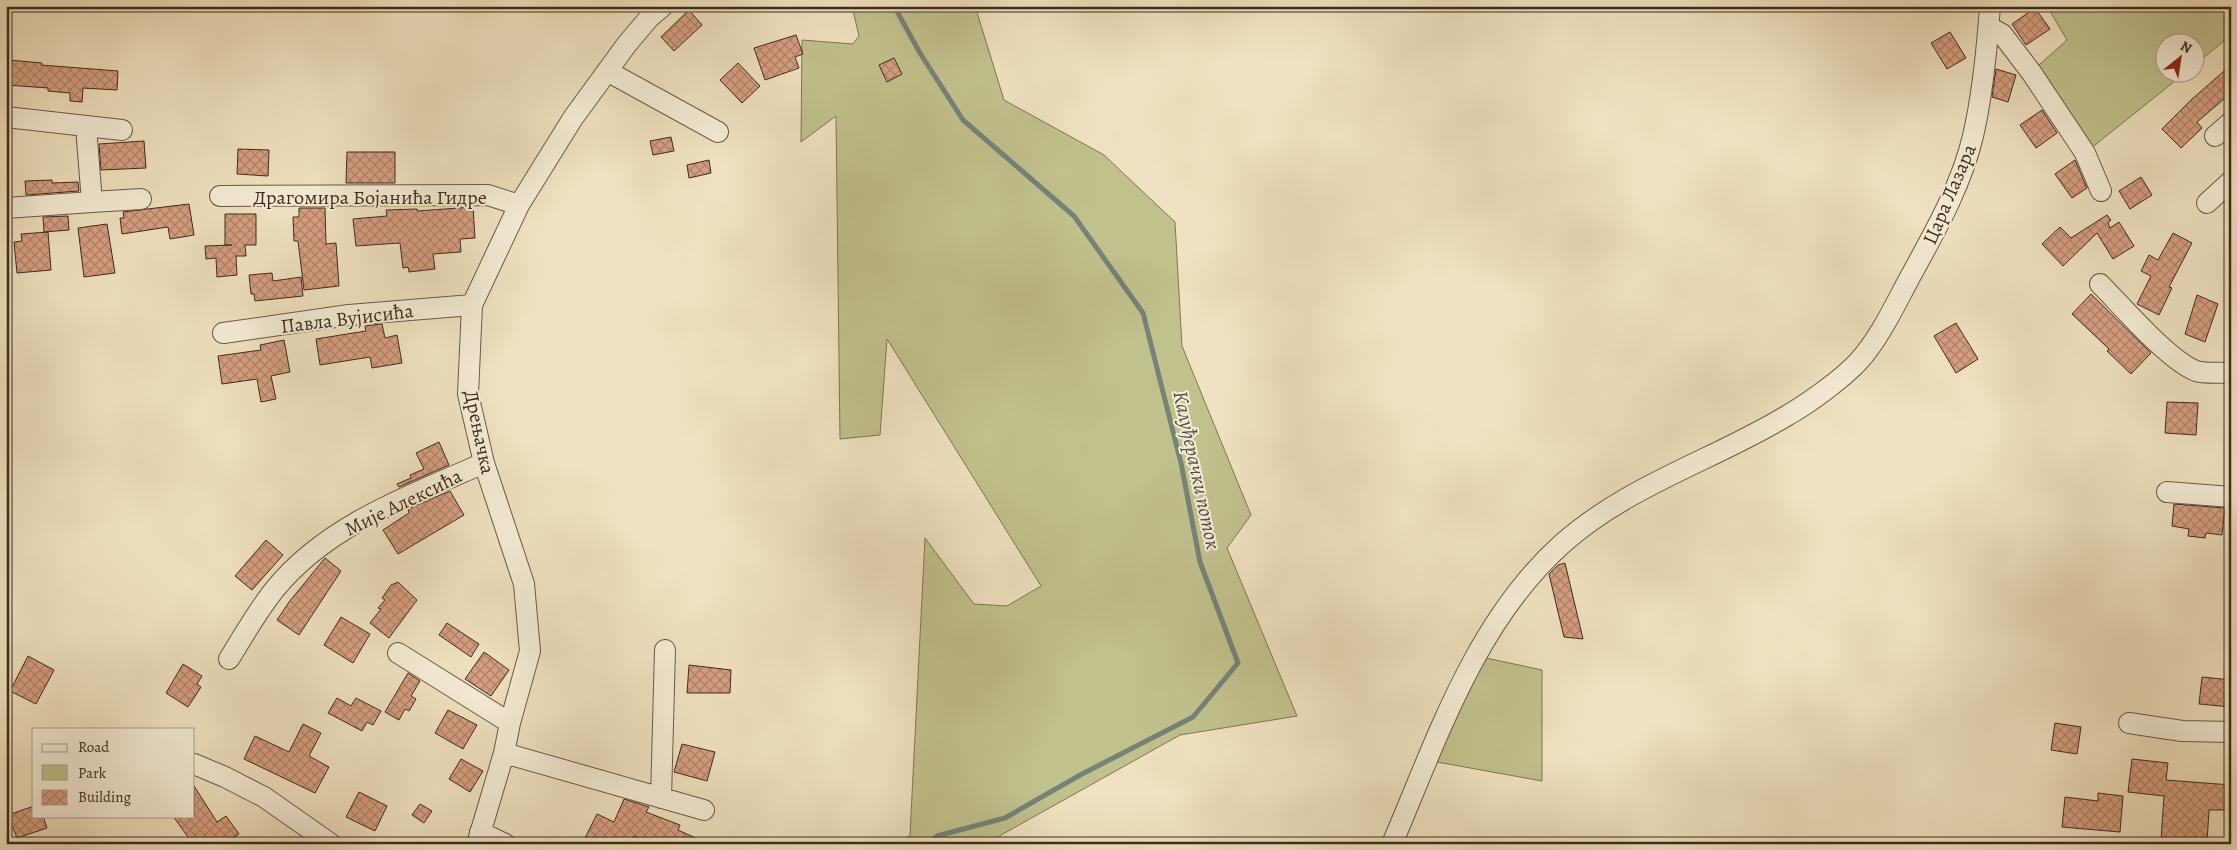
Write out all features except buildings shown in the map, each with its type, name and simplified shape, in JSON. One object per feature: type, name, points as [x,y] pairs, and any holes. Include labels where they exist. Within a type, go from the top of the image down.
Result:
[{"type":"street","name":"Дрењачка","points":[[478,838],[504,753],[510,722],[530,652],[524,584],[484,463],[468,394],[472,305],[519,204],[573,118],[649,18],[663,6]]},
{"type":"street","name":"Цара Лазара","points":[[1392,844],[1464,677],[1502,611],[1541,565],[1582,528],[1646,486],[1789,414],[1855,366],[1866,352],[1900,296],[1946,210],[1972,139],[1980,105],[1990,6]]},
{"type":"street","points":[[1989,27],[2002,34],[2031,72],[2085,153],[2101,191]]},
{"type":"street","points":[[607,71],[718,132]]},
{"type":"street","points":[[6,118],[122,130]]},
{"type":"street","points":[[2215,136],[2231,122]]},
{"type":"street","points":[[86,127],[92,202]]},
{"type":"street","points":[[2208,203],[2231,181]]},
{"type":"street","name":"Драгомира Бојанића Гидре","points":[[220,196],[488,195],[519,204]]},
{"type":"street","points":[[6,208],[141,199]]},
{"type":"street","points":[[2100,284],[2152,337],[2187,366],[2197,371],[2231,373]]},
{"type":"street","name":"Павла Вујисића","points":[[222,334],[349,315],[472,305]]},
{"type":"street","name":"Мије Алексића","points":[[229,659],[276,588],[326,543],[372,513],[484,463]]},
{"type":"street","points":[[2167,492],[2231,497]]},
{"type":"street","points":[[661,798],[665,650]]},
{"type":"street","points":[[398,653],[510,722]]},
{"type":"street","points":[[2129,723],[2182,731],[2231,732]]},
{"type":"street","points":[[504,753],[704,810]]},
{"type":"street","points":[[195,764],[225,776],[264,797],[331,844]]},
{"type":"street","points":[[478,838],[505,844]]},
{"type":"green space","points":[[852,6],[975,6],[1004,100],[1104,155],[1175,222],[1182,346],[1251,515],[1227,548],[1297,716],[1180,735],[985,844],[900,844],[910,835],[925,538],[974,604],[1007,606],[1041,586],[887,339],[880,435],[840,439],[836,116],[801,142],[802,40],[853,44],[859,36]]},
{"type":"green space","points":[[2047,6],[2225,6],[2231,12],[2231,35],[2204,58],[2204,32],[2154,32],[2154,82],[2174,82],[2085,153],[2031,72],[2067,40]]},
{"type":"green space","points":[[1486,658],[1542,670],[1542,781],[1437,762],[1469,684]]},
{"type":"waterway","name":"Калуђерачки поток","points":[[894,6],[920,53],[963,120],[1074,216],[1143,313],[1181,463],[1200,562],[1238,663],[1193,717],[1082,774],[1005,818],[937,836],[929,844]]}]
